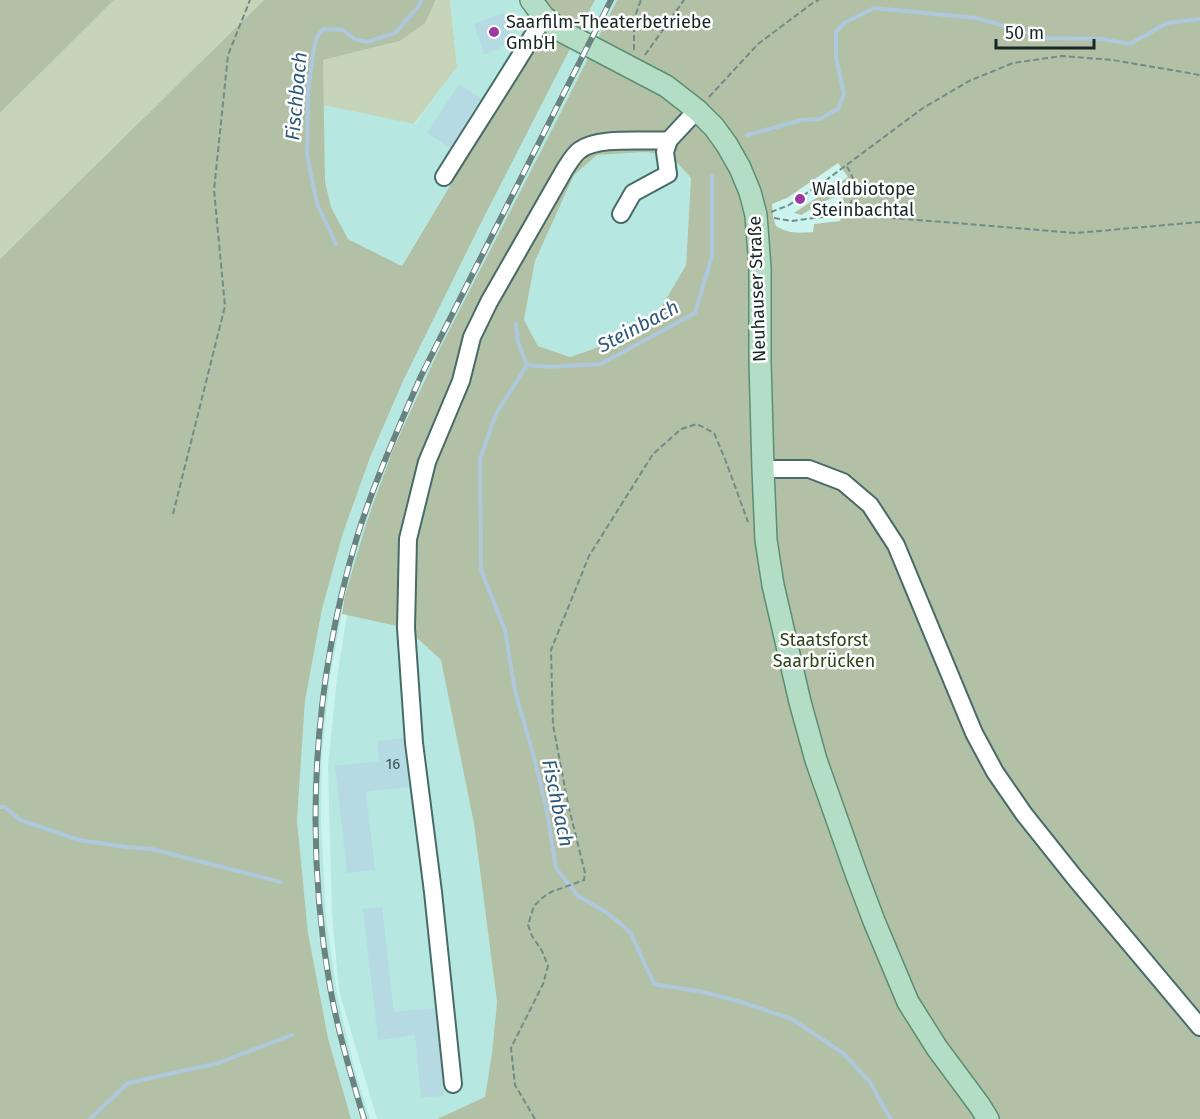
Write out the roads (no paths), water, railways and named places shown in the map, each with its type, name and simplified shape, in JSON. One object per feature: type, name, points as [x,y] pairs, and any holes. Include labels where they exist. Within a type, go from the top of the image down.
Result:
[{"type":"main road","name":"Neuhauser Straße","points":[[531,0],[544,17],[563,32],[666,86],[697,110],[714,127],[727,145],[750,192],[756,215],[760,268],[760,362],[766,540],[773,585],[792,671],[816,760],[874,921],[908,1002],[937,1048],[988,1119]]},
{"type":"street","points":[[444,177],[544,17]]},
{"type":"street","points":[[621,213],[633,194],[668,174],[665,152],[669,140],[697,110]]},
{"type":"street","points":[[453,1084],[433,892],[413,733],[406,628],[408,539],[428,462],[461,381],[472,337],[565,168],[579,150],[591,145],[623,141],[669,140]]},
{"type":"street","points":[[763,469],[809,469],[843,482],[870,505],[896,545],[974,733],[995,772],[1024,814],[1075,878],[1200,1027]]},
{"type":"waterway","name":"Fischbach","points":[[336,244],[317,204],[307,155],[308,91],[317,37],[323,29],[343,30],[354,39],[367,42],[395,33],[419,6],[421,0]]},
{"type":"waterway","name":"Steinbach","points":[[747,135],[802,120],[820,119],[838,109],[844,94],[836,58],[836,32],[844,23],[874,8],[976,18],[1047,38],[1101,39],[1130,44],[1167,23],[1200,19]]},
{"type":"waterway","name":"Steinbach","points":[[527,365],[549,367],[601,364],[695,313],[712,256],[712,176]]},
{"type":"waterway","name":"Fischbach","points":[[516,324],[518,342],[527,365],[496,414],[480,459],[481,570],[505,630],[515,691],[547,812],[556,868],[578,896],[606,912],[630,932],[654,984],[703,992],[792,1019],[844,1054],[870,1082],[891,1119]]},
{"type":"waterway","points":[[0,807],[5,807],[20,820],[79,840],[152,849],[281,882]]},
{"type":"waterway","points":[[90,1119],[128,1083],[218,1063],[292,1035]]},
{"type":"railway","points":[[364,1119],[341,1037],[330,987],[317,874],[317,760],[322,704],[342,592],[371,496],[421,376],[611,0]]},
{"type":"place","name":"Saarfilm-Theaterbetriebe GmbH","points":[[494,32]]},
{"type":"place","name":"Waldbiotope Steinbachtal","points":[[800,199]]},
{"type":"park label","name":"Staatsforst Saarbrücken","points":[[824,650]]}]
